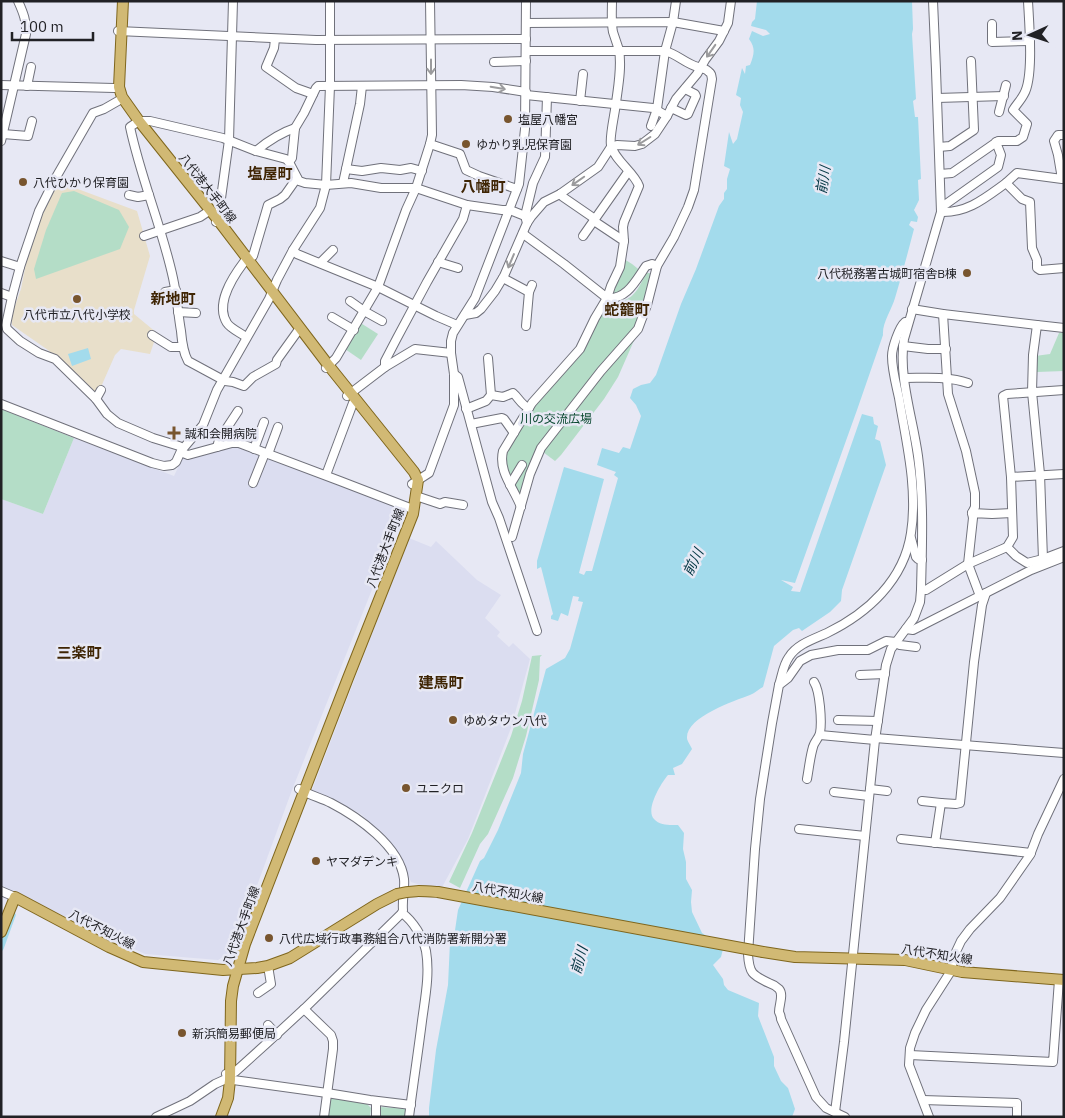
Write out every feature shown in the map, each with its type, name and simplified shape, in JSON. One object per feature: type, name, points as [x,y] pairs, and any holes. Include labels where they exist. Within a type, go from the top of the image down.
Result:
[{"type":"main road","name":"八代港大手町線","points":[[118,1],[119,87],[122,97],[138,122],[206,213],[216,222]]},
{"type":"main road","name":"八代港大手町線","points":[[123,1],[114,88],[118,100],[138,122],[350,397],[414,472],[415,482],[416,496],[413,514],[238,947],[235,970],[228,985],[226,1001],[228,1098],[221,1117]]},
{"type":"main road","name":"八代港大手町線","points":[[302,791],[349,658],[372,608],[410,508],[415,482]]},
{"type":"main road","name":"八代不知火線","points":[[15,897],[109,948],[143,962],[214,969],[235,970],[268,966],[290,958],[377,904],[397,894],[420,890],[795,957],[905,960],[950,971],[1061,980]]},
{"type":"main road","points":[[1,932],[15,897]]},
{"type":"main road","name":"八代港大手町線","points":[[216,1117],[228,1076]]},
{"type":"street","points":[[18,1],[24,15],[26,34],[2,138],[28,139],[32,120]]},
{"type":"street","points":[[216,222],[229,140],[233,1]]},
{"type":"street","points":[[1,404],[164,466],[172,465],[176,462],[182,451],[203,425],[216,390],[233,363],[294,250],[320,208],[326,185],[331,40],[330,1]]},
{"type":"street","points":[[328,367],[354,330],[378,287],[416,188],[430,144],[432,135],[430,1]]},
{"type":"street","points":[[415,482],[429,473],[454,405],[454,374],[451,353],[453,333],[475,298],[519,184],[525,129],[526,1]]},
{"type":"street","points":[[522,508],[502,468],[503,451],[529,408],[580,348],[607,298],[620,268],[624,241],[624,222],[639,186],[638,182],[613,152],[610,144],[619,72],[619,51],[612,22],[612,1]]},
{"type":"street","points":[[651,126],[657,109],[665,51],[673,22],[676,1]]},
{"type":"street","points":[[526,219],[544,202],[560,194],[598,167],[612,147],[642,144],[655,134],[676,99],[701,68],[724,31],[728,23],[731,1]]},
{"type":"street","points":[[835,1112],[875,739],[885,674],[891,649],[914,618],[920,602],[922,489],[902,360],[908,322],[941,208],[932,1]]},
{"type":"street","points":[[940,174],[952,173],[998,140],[1018,141],[1023,137],[1027,124],[1013,110],[1025,93],[1029,73],[1028,1]]},
{"type":"street","points":[[526,22],[673,22],[724,31]]},
{"type":"street","points":[[992,24],[992,42],[1030,41]]},
{"type":"street","points":[[119,31],[331,40],[526,39]]},
{"type":"street","points":[[275,38],[274,48],[266,67],[296,88],[313,94]]},
{"type":"street","points":[[512,537],[522,508],[530,474],[541,448],[601,371],[638,329],[647,305],[657,266],[674,237],[694,190],[712,84],[711,73],[671,52],[526,51]]},
{"type":"street","points":[[494,62],[526,61]]},
{"type":"street","points":[[939,147],[950,146],[974,130],[971,61]]},
{"type":"street","points":[[27,86],[31,67]]},
{"type":"street","points":[[580,101],[583,74]]},
{"type":"street","points":[[1,85],[114,88]]},
{"type":"street","points":[[1000,112],[1006,85]]},
{"type":"street","points":[[289,162],[292,158],[295,128],[316,88],[330,86],[493,87],[547,98],[657,109],[667,116]]},
{"type":"street","points":[[343,183],[362,86]]},
{"type":"street","points":[[671,108],[686,115],[688,114],[696,96],[685,89]]},
{"type":"street","points":[[937,98],[1004,96]]},
{"type":"street","points":[[465,315],[476,313],[481,309],[495,291],[503,278],[523,232],[533,184],[545,157],[547,98]]},
{"type":"street","points":[[118,100],[92,114],[39,211],[3,324],[7,330],[39,353],[55,359],[96,400],[107,414],[118,423],[153,438],[179,446],[184,454],[188,455],[232,443],[239,443],[410,508]]},
{"type":"street","points":[[299,329],[276,364],[253,377],[244,386],[222,380],[188,361],[183,346],[176,290],[136,155],[130,127],[138,122],[150,121],[223,138],[256,151],[286,159],[299,181],[304,183],[326,185],[351,183],[381,188],[416,188],[467,205],[510,210],[526,219]]},
{"type":"street","points":[[256,151],[268,141],[295,128]]},
{"type":"street","points":[[941,208],[955,211],[972,206],[1006,183],[1017,173],[1062,179],[1054,141],[1058,135],[1064,135]]},
{"type":"street","points":[[941,208],[998,167],[1001,155],[996,142]]},
{"type":"street","points":[[430,144],[460,154],[466,170],[517,189]]},
{"type":"street","points":[[346,169],[362,172],[381,168],[400,170],[411,168],[422,171]]},
{"type":"street","points":[[583,236],[628,172]]},
{"type":"street","points":[[246,337],[228,325],[223,303],[231,283],[245,259],[253,256],[268,205],[285,195],[297,178]]},
{"type":"street","points":[[1006,183],[1022,199],[1030,202],[1032,248],[1037,268],[1040,270],[1064,268]]},
{"type":"street","points":[[560,194],[624,241]]},
{"type":"street","points":[[129,195],[138,198],[149,195]]},
{"type":"street","points":[[385,367],[385,361],[414,305],[463,219],[467,205]]},
{"type":"street","points":[[144,236],[200,217],[206,213]]},
{"type":"street","points":[[523,232],[607,298],[620,297],[625,294],[646,266],[652,264],[657,266]]},
{"type":"street","points":[[294,250],[297,254],[378,287],[457,325]]},
{"type":"street","points":[[320,263],[332,250]]},
{"type":"street","points":[[1,261],[20,267]]},
{"type":"street","points":[[438,262],[458,268]]},
{"type":"street","points":[[503,278],[530,289],[526,326]]},
{"type":"street","points":[[166,292],[176,290]]},
{"type":"street","points":[[1,293],[12,297]]},
{"type":"street","points":[[350,300],[364,311],[382,321]]},
{"type":"street","points":[[912,309],[1064,328]]},
{"type":"street","points":[[178,312],[196,313]]},
{"type":"street","points":[[922,801],[960,804],[974,662],[983,595],[968,564],[975,493],[966,451],[948,394],[943,314]]},
{"type":"street","points":[[332,317],[354,330]]},
{"type":"street","points":[[845,1117],[826,1108],[816,1097],[781,1019],[779,1012],[780,990],[750,972],[748,954],[755,850],[760,799],[772,722],[788,658],[799,646],[854,618],[874,603],[898,573],[906,556],[911,536],[914,502],[910,462],[892,356],[899,329],[902,324],[908,322]]},
{"type":"street","points":[[1037,325],[1033,355],[1032,392],[1040,474],[1043,559]]},
{"type":"street","points":[[152,335],[171,347],[183,346]]},
{"type":"street","points":[[903,346],[946,349]]},
{"type":"street","points":[[326,475],[350,397],[385,367],[415,349],[451,353]]},
{"type":"street","points":[[466,409],[486,401],[491,395],[488,358]]},
{"type":"street","points":[[454,374],[458,377],[492,502],[537,632]]},
{"type":"street","points":[[905,378],[960,380],[968,383]]},
{"type":"street","points":[[96,400],[100,390]]},
{"type":"street","points":[[921,590],[926,590],[968,564],[1007,547],[1013,537],[1011,477],[1003,396],[1007,394],[1064,390]]},
{"type":"street","points":[[491,395],[504,397],[513,393],[520,403],[529,408]]},
{"type":"street","points":[[217,447],[219,440],[238,411]]},
{"type":"street","points":[[471,424],[502,418],[514,433]]},
{"type":"street","points":[[254,448],[264,422]]},
{"type":"street","points":[[253,483],[278,427]]},
{"type":"street","points":[[510,485],[522,465]]},
{"type":"street","points":[[1011,477],[1064,474]]},
{"type":"street","points":[[416,496],[440,504],[445,502],[463,504]]},
{"type":"street","points":[[972,513],[1012,513]]},
{"type":"street","points":[[911,536],[916,557],[918,560],[922,560]]},
{"type":"street","points":[[1007,547],[1027,563],[1064,551]]},
{"type":"street","points":[[906,629],[913,630],[1031,570],[1064,557]]},
{"type":"street","points":[[780,685],[788,678],[800,661],[811,655],[838,650],[868,650],[886,641],[916,647]]},
{"type":"street","points":[[860,676],[885,674]]},
{"type":"street","points":[[807,779],[813,746],[820,734],[818,692],[814,682]]},
{"type":"street","points":[[838,720],[878,721]]},
{"type":"street","points":[[820,734],[1064,753]]},
{"type":"street","points":[[930,1117],[909,1065],[910,1048],[915,1033],[926,1010],[950,971],[961,941],[1000,898],[1031,854],[1038,834],[1064,779]]},
{"type":"street","points":[[156,1117],[190,1102],[235,1072],[277,1035],[402,913],[404,878],[390,847],[365,824],[347,811],[302,791]]},
{"type":"street","points":[[834,792],[869,793],[887,791]]},
{"type":"street","points":[[935,843],[942,803]]},
{"type":"street","points":[[799,829],[865,836]]},
{"type":"street","points":[[901,839],[1031,854]]},
{"type":"street","points":[[1,891],[15,897]]},
{"type":"street","points":[[402,913],[407,916],[418,932],[426,950],[428,968],[409,1117]]},
{"type":"street","points":[[258,993],[271,984],[268,966]]},
{"type":"street","points":[[910,1055],[1053,1062],[1061,980]]},
{"type":"street","points":[[304,1009],[331,1035],[333,1041],[324,1117]]},
{"type":"street","points":[[268,1025],[277,1035]]},
{"type":"street","points":[[228,1076],[376,1101],[411,1105]]},
{"type":"street","points":[[923,1100],[1017,1103],[1017,1117]]},
{"type":"street","points":[[376,1101],[376,1117]]},
{"type":"shaded area","name":"八代市立八代小学校","points":[[59,182],[137,211],[150,256],[134,314],[157,333],[150,354],[121,349],[115,355],[97,396],[48,350],[12,325],[12,314],[41,217]]},
{"type":"shaded area","points":[[74,438],[174,476],[183,457],[237,445],[404,508],[292,790],[247,913],[232,948],[218,960],[145,954],[1,885],[1,499],[43,514]]},
{"type":"shaded area","points":[[409,538],[431,547],[436,541],[477,580],[501,595],[485,618],[500,632],[497,636],[509,647],[513,643],[530,659],[511,728],[468,839],[440,891],[411,882],[405,867],[385,838],[361,814],[312,790]]},
{"type":"green space","points":[[74,191],[119,210],[129,227],[120,249],[36,279],[34,269],[46,230],[62,193]]},
{"type":"green space","points":[[624,259],[642,272],[628,291],[613,298],[611,286]]},
{"type":"green space","name":"川の交流広場","points":[[646,273],[653,275],[636,336],[618,377],[604,399],[555,461],[543,452],[524,495],[519,496],[505,470],[505,453],[535,402],[584,348],[603,310],[610,305],[631,297]]},
{"type":"green space","points":[[359,322],[378,334],[361,360],[345,349]]},
{"type":"green space","points":[[1064,332],[1064,371],[1037,372],[1035,356],[1050,354],[1059,333]]},
{"type":"green space","points":[[1,409],[74,438],[43,514],[1,499]]},
{"type":"green space","points":[[542,655],[540,657],[539,680],[526,736],[513,778],[488,834],[480,844],[460,888],[449,882],[472,833],[511,736],[522,701],[532,656]]},
{"type":"green space","points":[[331,1098],[366,1103],[371,1108],[370,1117],[328,1117]]},
{"type":"green space","points":[[381,1107],[408,1109],[407,1117],[381,1117]]},
{"type":"water","name":"前川","points":[[757,1],[912,1],[916,99],[913,101],[915,117],[918,117],[921,179],[918,180],[919,200],[914,210],[918,217],[917,222],[911,221],[909,225],[914,229],[903,272],[857,410],[795,583],[781,580],[793,587],[791,591],[800,592],[862,414],[873,417],[874,424],[878,426],[875,439],[880,441],[886,465],[842,590],[841,601],[830,612],[802,631],[799,628],[793,630],[774,646],[763,687],[752,694],[712,711],[694,723],[689,730],[687,738],[692,749],[682,764],[673,768],[675,775],[668,775],[665,779],[658,790],[651,809],[656,821],[665,825],[678,825],[684,833],[683,849],[686,862],[686,879],[692,890],[692,912],[702,933],[723,949],[721,957],[713,965],[728,990],[759,1003],[758,1016],[774,1057],[774,1066],[781,1081],[788,1088],[795,1109],[792,1117],[429,1117],[436,1050],[448,985],[450,942],[454,937],[458,910],[480,861],[484,858],[498,830],[521,773],[523,754],[546,669],[565,658],[570,649],[583,602],[578,601],[579,597],[573,596],[568,616],[561,613],[558,621],[551,619],[553,614],[541,567],[537,569],[537,561],[564,467],[604,479],[579,573],[584,575],[586,571],[592,571],[618,478],[614,475],[616,472],[597,465],[602,448],[619,453],[623,447],[630,449],[641,416],[630,398],[633,389],[650,383],[656,375],[681,304],[719,206],[724,199],[730,169],[724,166],[729,132],[733,144],[737,139],[743,112],[740,105],[741,98],[736,95],[742,68],[745,74],[746,66],[750,65],[753,55],[753,45],[749,39],[752,31],[763,36],[770,34],[766,30],[751,26],[755,19]]},
{"type":"water","points":[[88,348],[91,359],[72,366],[68,354]]},
{"type":"waterway","points":[[1,948],[13,915]]},
{"type":"place","name":"塩屋八幡宮","points":[[508,119]]},
{"type":"place","name":"ゆかり乳児保育園","points":[[466,144]]},
{"type":"place","name":"八代ひかり保育園","points":[[23,182]]},
{"type":"place","name":"八代税務署古城町宿舎B棟","points":[[967,273]]},
{"type":"place","name":"八代市立八代小学校","points":[[77,299]]},
{"type":"place","name":"誠和会開病院","points":[[174,433]]},
{"type":"place","name":"ゆめタウン八代","points":[[453,720]]},
{"type":"place","name":"ユニクロ","points":[[406,788]]},
{"type":"place","name":"ヤマダデンキ","points":[[316,861]]},
{"type":"place","name":"八代広域行政事務組合八代消防署新開分署","points":[[269,938]]},
{"type":"place","name":"新浜簡易郵便局","points":[[182,1033]]},
{"type":"district","name":"塩屋町","points":[[270,173]]},
{"type":"district","name":"八幡町","points":[[483,186]]},
{"type":"district","name":"新地町","points":[[173,298]]},
{"type":"district","name":"蛇籠町","points":[[627,309]]},
{"type":"district","name":"三楽町","points":[[79,652]]},
{"type":"district","name":"建馬町","points":[[441,682]]}]
